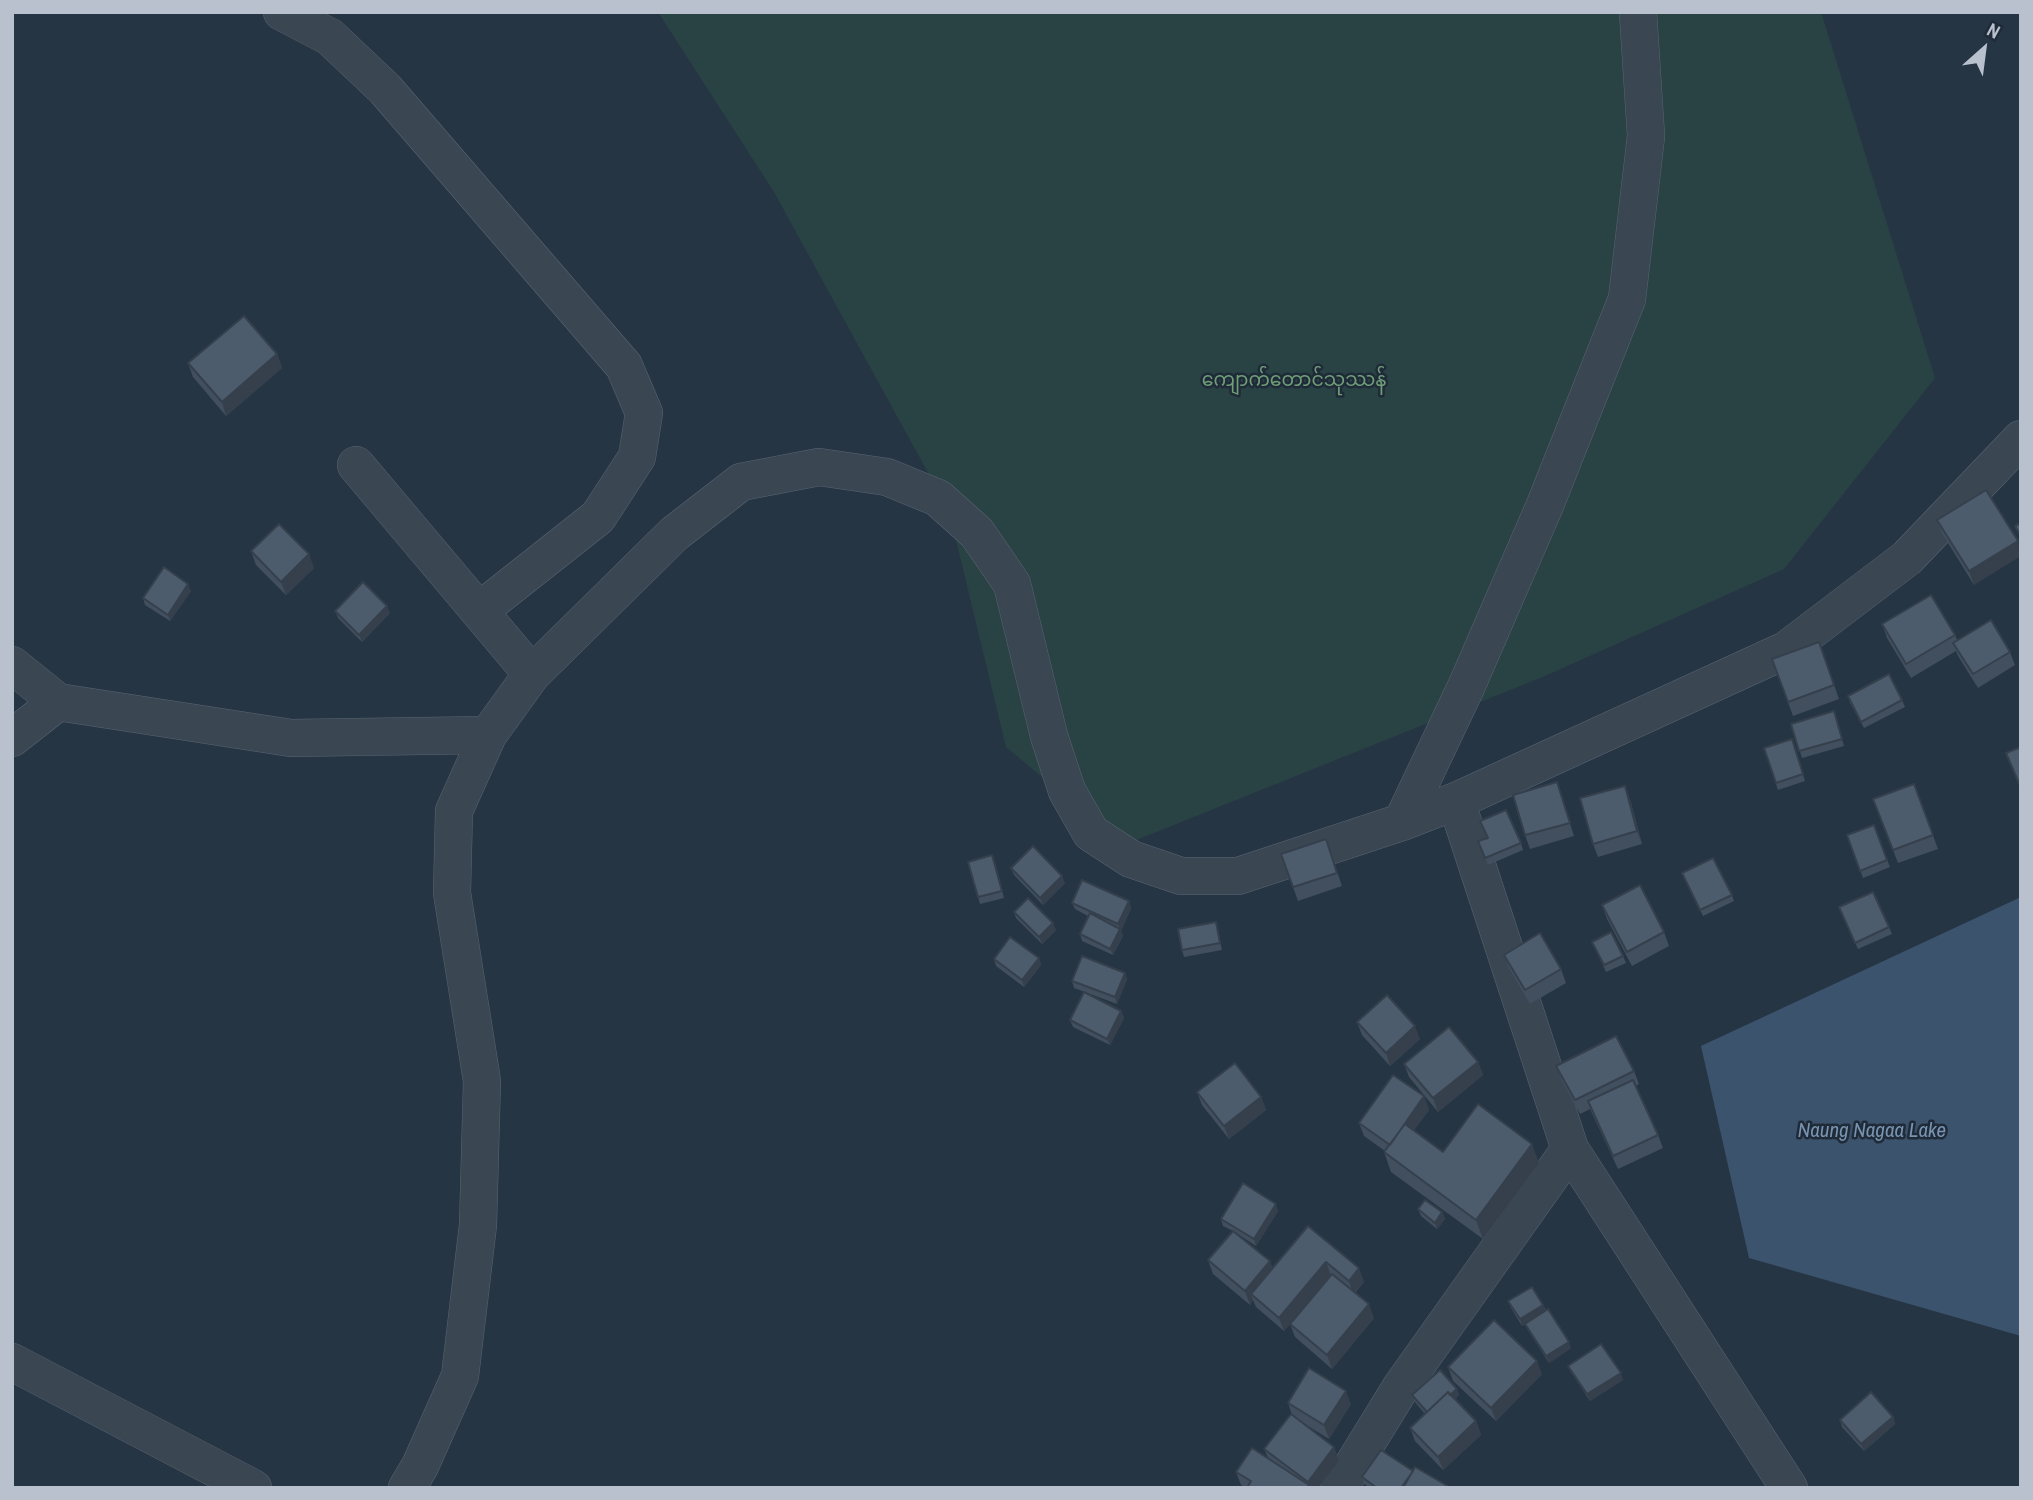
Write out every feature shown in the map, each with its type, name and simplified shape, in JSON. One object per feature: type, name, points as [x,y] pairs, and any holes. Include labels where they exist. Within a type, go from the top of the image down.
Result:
[{"type":"street","points":[[282,12],[330,37],[385,89],[624,366],[644,413],[637,457],[598,517],[479,611]]},
{"type":"street","points":[[1402,822],[1467,685],[1545,505],[1627,299],[1646,136],[1638,12]]},
{"type":"street","points":[[407,1488],[421,1466],[460,1376],[478,1225],[482,1081],[452,893],[454,811],[488,735],[532,674],[674,534],[741,482],[819,467],[887,477],[938,498],[977,533],[1012,584],[1049,736],[1067,791],[1091,833],[1131,859],[1181,876],[1238,876],[1402,822],[1456,801],[1786,650],[1907,558],[2021,439]]},
{"type":"street","points":[[356,466],[532,674]]},
{"type":"street","points":[[12,665],[58,702],[291,738],[488,735]]},
{"type":"street","points":[[12,738],[58,702]]},
{"type":"street","points":[[1456,801],[1570,1149],[1789,1488]]},
{"type":"street","points":[[1339,1488],[1401,1387],[1570,1149]]},
{"type":"street","points":[[12,1362],[253,1488]]},
{"type":"green space","name":"ကျောက်တောင်သုဿန်","points":[[658,12],[1821,12],[1935,378],[1784,569],[1545,676],[1124,845],[1006,747],[949,511],[774,192]]},
{"type":"water","name":"Naung Nagaa Lake","points":[[2021,897],[2021,1336],[1749,1258],[1701,1046]]},
{"type":"building","points":[[244,316],[277,354],[222,402],[188,363]]},
{"type":"building","points":[[1986,490],[2018,541],[1969,571],[1937,520]]},
{"type":"building","points":[[2021,523],[2021,536],[2015,526]]},
{"type":"building","points":[[279,524],[309,554],[281,582],[251,551]]},
{"type":"building","points":[[164,567],[188,584],[168,615],[143,598]]},
{"type":"building","points":[[363,582],[387,606],[359,635],[335,611]]},
{"type":"building","points":[[1931,595],[1955,635],[1906,664],[1882,624]]},
{"type":"building","points":[[1991,620],[2010,652],[1973,674],[1953,643]]},
{"type":"building","points":[[1819,642],[1834,685],[1788,702],[1772,659]]},
{"type":"building","points":[[1889,674],[1902,700],[1861,722],[1848,696]]},
{"type":"building","points":[[1834,711],[1842,739],[1799,751],[1791,724]]},
{"type":"building","points":[[1792,739],[1803,774],[1776,783],[1764,748]]},
{"type":"building","points":[[2021,747],[2021,788],[2006,753]]},
{"type":"building","points":[[1557,782],[1570,823],[1525,835],[1513,795]]},
{"type":"building","points":[[1914,784],[1933,835],[1893,850],[1873,799]]},
{"type":"building","points":[[1625,786],[1637,831],[1593,844],[1580,798]]},
{"type":"building","points":[[1506,810],[1521,843],[1485,858],[1478,841],[1488,838],[1480,821]]},
{"type":"building","points":[[1874,825],[1887,860],[1860,871],[1847,835]]},
{"type":"building","points":[[1326,839],[1337,873],[1293,887],[1281,854]]},
{"type":"building","points":[[1033,846],[1062,876],[1040,898],[1011,868]]},
{"type":"building","points":[[992,855],[1002,891],[978,897],[968,862]]},
{"type":"building","points":[[1713,858],[1732,895],[1700,910],[1682,873]]},
{"type":"building","points":[[1082,880],[1129,901],[1118,924],[1072,903]]},
{"type":"building","points":[[1640,885],[1664,932],[1627,952],[1602,905]]},
{"type":"building","points":[[1873,892],[1889,927],[1855,943],[1839,907]]},
{"type":"building","points":[[1028,898],[1053,923],[1039,937],[1014,912]]},
{"type":"building","points":[[1090,913],[1120,929],[1110,949],[1080,934]]},
{"type":"building","points":[[1216,922],[1220,943],[1182,950],[1178,929]]},
{"type":"building","points":[[1611,932],[1623,956],[1604,965],[1592,942]]},
{"type":"building","points":[[1540,933],[1561,969],[1525,990],[1504,955]]},
{"type":"building","points":[[1010,937],[1039,958],[1022,980],[994,959]]},
{"type":"building","points":[[1082,956],[1125,973],[1115,997],[1072,981]]},
{"type":"building","points":[[1084,992],[1121,1011],[1107,1039],[1070,1020]]},
{"type":"building","points":[[1387,995],[1415,1026],[1386,1053],[1357,1022]]},
{"type":"building","points":[[1449,1027],[1478,1062],[1433,1098],[1404,1064]]},
{"type":"building","points":[[1616,1036],[1634,1071],[1575,1100],[1556,1066]]},
{"type":"building","points":[[1235,1063],[1261,1097],[1224,1126],[1197,1092]]},
{"type":"building","points":[[1393,1075],[1424,1096],[1390,1145],[1359,1123]]},
{"type":"building","points":[[1633,1080],[1658,1135],[1613,1156],[1588,1101]]},
{"type":"building","points":[[1478,1104],[1532,1144],[1476,1220],[1384,1152],[1405,1124],[1443,1152]]},
{"type":"building","points":[[1243,1183],[1276,1204],[1254,1239],[1221,1219]]},
{"type":"building","points":[[1425,1200],[1442,1212],[1435,1223],[1418,1209]]},
{"type":"building","points":[[1308,1226],[1359,1268],[1349,1281],[1326,1262],[1279,1318],[1251,1294]]},
{"type":"building","points":[[1233,1231],[1270,1261],[1245,1291],[1208,1260]]},
{"type":"building","points":[[1332,1274],[1369,1304],[1327,1355],[1290,1324]]},
{"type":"building","points":[[1532,1287],[1543,1305],[1520,1319],[1508,1301]]},
{"type":"building","points":[[1548,1309],[1569,1342],[1546,1356],[1525,1324]]},
{"type":"building","points":[[1494,1320],[1537,1361],[1491,1408],[1448,1367]]},
{"type":"building","points":[[1601,1344],[1621,1373],[1587,1394],[1568,1366]]},
{"type":"building","points":[[1309,1368],[1346,1391],[1324,1425],[1288,1403]]},
{"type":"building","points":[[1440,1370],[1457,1389],[1450,1395],[1448,1392],[1427,1412],[1412,1395]]},
{"type":"building","points":[[1448,1392],[1476,1421],[1438,1457],[1410,1428]]},
{"type":"building","points":[[1871,1392],[1893,1417],[1861,1444],[1840,1420]]},
{"type":"building","points":[[1291,1414],[1334,1447],[1308,1482],[1264,1449]]},
{"type":"building","points":[[1252,1448],[1309,1485],[1307,1488],[1247,1488],[1251,1481],[1236,1472]]},
{"type":"building","points":[[1381,1450],[1413,1471],[1401,1488],[1377,1488],[1362,1477]]},
{"type":"building","points":[[1415,1467],[1451,1488],[1403,1488]]}]
